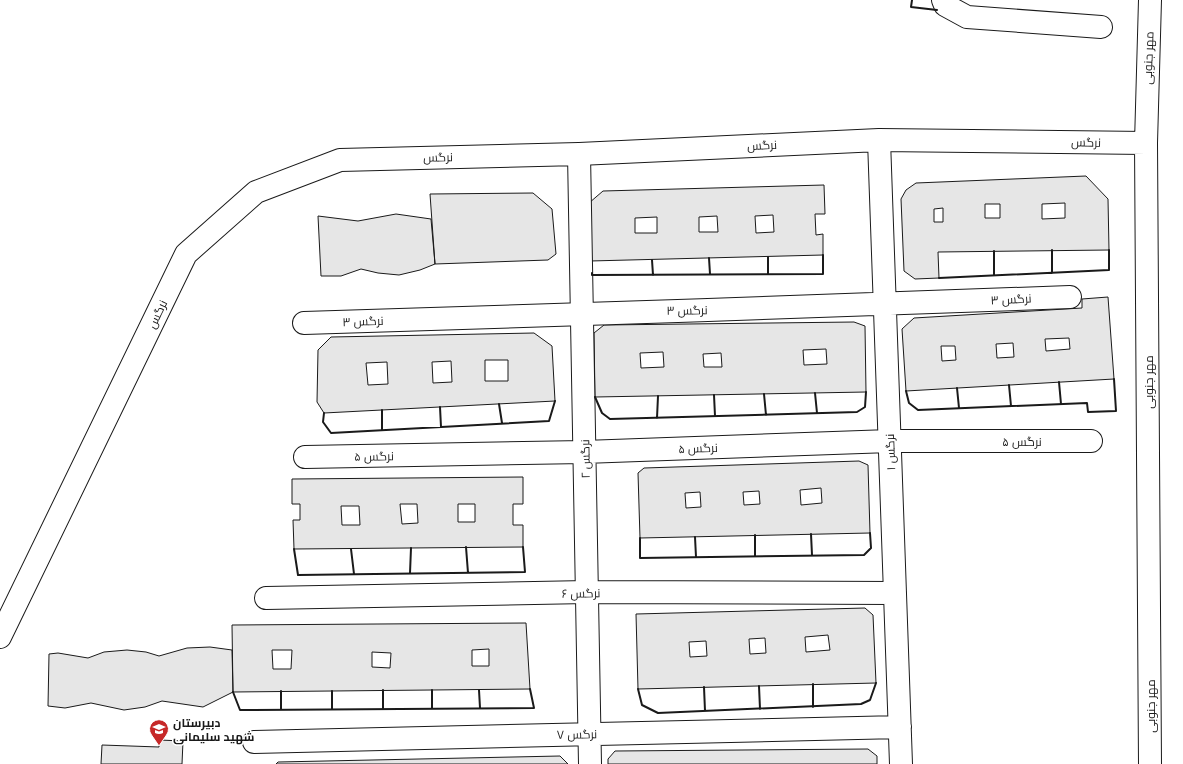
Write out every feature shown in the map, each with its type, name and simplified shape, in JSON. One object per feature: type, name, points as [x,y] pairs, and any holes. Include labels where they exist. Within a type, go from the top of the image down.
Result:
[{"type":"street","points":[[943,0],[945,5],[967,17],[1101,27]]},
{"type":"street","name":"مهر جنوبی","points":[[1150,0],[1146,143],[1150,764]]},
{"type":"street","name":"نرگس","points":[[0,637],[186,254],[256,192],[340,160],[579,154],[879,140],[1146,143]]},
{"type":"street","name":"نرگس ۱","points":[[879,140],[901,764]]},
{"type":"street","name":"نرگس ۲","points":[[579,154],[590,764]]},
{"type":"street","name":"نرگس ۳","points":[[304,323],[582,313],[885,305],[1070,297]]},
{"type":"street","name":"نرگس ۵","points":[[305,457],[584,452],[890,441],[1091,440]]},
{"type":"street","name":"نرگس ۶","points":[[266,598],[587,592],[895,593]]},
{"type":"street","name":"نرگس ۷","points":[[254,742],[900,727]]},
{"type":"building","points":[[1086,176],[1108,199],[1109,250],[938,252],[939,278],[915,279],[904,271],[901,199],[906,190],[916,183]],"holes":[[[1065,203],[1065,218],[1042,219],[1042,204]],[[985,204],[1000,204],[1000,218],[985,218]],[[943,208],[943,222],[934,222],[934,209]]]},
{"type":"building","points":[[824,185],[825,214],[815,214],[816,235],[823,234],[823,255],[590,261],[589,203],[603,191]],"holes":[[[773,215],[774,232],[756,233],[755,216]],[[717,216],[718,232],[699,232],[699,217]],[[657,217],[657,233],[635,233],[635,218]]]},
{"type":"building","points":[[533,193],[552,209],[556,254],[548,260],[435,264],[430,194]]},
{"type":"building","points":[[396,214],[431,219],[435,264],[420,270],[399,275],[378,273],[361,269],[341,276],[321,276],[318,216],[358,221]]},
{"type":"building","points":[[1108,297],[1114,379],[906,391],[902,329],[914,318],[1082,308],[1082,299]],"holes":[[[1069,338],[1070,349],[1046,351],[1045,339]],[[1013,343],[1014,357],[997,358],[996,344]],[[941,346],[955,346],[956,360],[942,361]]]},
{"type":"building","points":[[854,322],[865,326],[866,392],[595,397],[594,333],[604,325]],"holes":[[[826,349],[827,364],[804,365],[803,350]],[[663,352],[664,367],[641,368],[640,353]],[[721,353],[722,367],[704,367],[703,354]]]},
{"type":"building","points":[[534,333],[552,346],[555,401],[324,413],[317,402],[318,350],[331,337]],"holes":[[[485,360],[508,360],[508,381],[485,381]],[[451,361],[452,382],[433,383],[432,362]],[[387,362],[388,384],[368,385],[366,363]]]},
{"type":"building","points":[[859,461],[868,465],[870,533],[640,538],[638,473],[644,468]],"holes":[[[821,488],[822,503],[801,505],[800,490]],[[759,491],[760,504],[744,505],[743,492]],[[700,492],[701,507],[686,508],[685,493]]]},
{"type":"building","points":[[523,477],[523,504],[513,504],[513,525],[523,525],[523,547],[294,549],[293,520],[300,520],[300,504],[292,504],[292,479]],"holes":[[[400,504],[417,504],[418,523],[402,524]],[[458,504],[475,504],[475,522],[458,522]],[[341,506],[359,506],[360,525],[342,525]]]},
{"type":"building","points":[[865,608],[873,615],[876,683],[638,689],[636,614]],"holes":[[[828,635],[830,650],[806,652],[805,637]],[[765,638],[766,653],[750,654],[749,639]],[[706,641],[707,656],[690,657],[689,642]]]},
{"type":"building","points":[[526,623],[530,689],[233,692],[232,625]],"holes":[[[489,649],[489,666],[472,666],[472,650]],[[272,650],[292,650],[291,669],[273,669]],[[372,652],[391,653],[390,668],[372,667]]]},
{"type":"building","points":[[210,647],[232,650],[233,692],[203,707],[162,701],[145,707],[124,710],[91,703],[65,708],[48,706],[49,654],[58,653],[88,658],[104,652],[127,650],[146,652],[159,656],[187,648]]},
{"type":"building","points":[[159,740],[183,741],[182,764],[101,764],[102,745],[159,747]]},
{"type":"building","points":[[868,749],[877,756],[877,764],[608,764],[608,759],[615,751]]},
{"type":"building","points":[[560,756],[568,764],[276,764],[278,762]]},
{"type":"wall","points":[[912,0],[911,7],[937,10]]},
{"type":"wall","points":[[1052,250],[1052,273]]},
{"type":"wall","points":[[939,278],[1109,270],[1109,250]]},
{"type":"wall","points":[[994,251],[994,275]]},
{"type":"wall","points":[[592,273],[592,275],[823,274],[823,255]]},
{"type":"wall","points":[[768,257],[768,274]]},
{"type":"wall","points":[[709,258],[710,274]]},
{"type":"wall","points":[[652,260],[653,275]]},
{"type":"wall","points":[[906,391],[909,403],[918,410],[1087,403],[1088,412],[1116,411],[1114,379]]},
{"type":"wall","points":[[1059,382],[1061,404]]},
{"type":"wall","points":[[1009,385],[1011,406]]},
{"type":"wall","points":[[957,388],[959,408]]},
{"type":"wall","points":[[595,397],[602,413],[610,419],[857,412],[865,407],[866,392]]},
{"type":"wall","points":[[815,393],[817,413]]},
{"type":"wall","points":[[764,394],[766,415]]},
{"type":"wall","points":[[714,395],[715,416]]},
{"type":"wall","points":[[657,418],[658,396]]},
{"type":"wall","points":[[324,413],[323,422],[331,433],[549,421],[555,401]]},
{"type":"wall","points":[[499,404],[502,423]]},
{"type":"wall","points":[[440,407],[441,427]]},
{"type":"wall","points":[[382,410],[382,430]]},
{"type":"wall","points":[[640,538],[640,558],[864,555],[871,548],[870,533]]},
{"type":"wall","points":[[811,534],[812,555]]},
{"type":"wall","points":[[755,535],[755,556]]},
{"type":"wall","points":[[695,537],[696,557]]},
{"type":"wall","points":[[466,547],[468,573]]},
{"type":"wall","points":[[294,549],[298,575],[525,572],[523,547]]},
{"type":"wall","points":[[410,573],[411,548]]},
{"type":"wall","points":[[351,549],[354,574]]},
{"type":"wall","points":[[638,689],[642,705],[658,713],[861,704],[870,700],[876,683]]},
{"type":"wall","points":[[813,684],[813,707]]},
{"type":"wall","points":[[759,686],[760,709]]},
{"type":"wall","points":[[704,687],[705,711]]},
{"type":"wall","points":[[233,692],[240,710],[534,708],[530,689]]},
{"type":"wall","points":[[383,690],[383,709]]},
{"type":"wall","points":[[432,690],[432,709]]},
{"type":"wall","points":[[479,690],[480,708]]},
{"type":"wall","points":[[281,691],[281,710]]},
{"type":"wall","points":[[332,691],[332,709]]},
{"type":"place","name":"دبیرستان شهید سلیمانی","points":[[159,746]]}]
